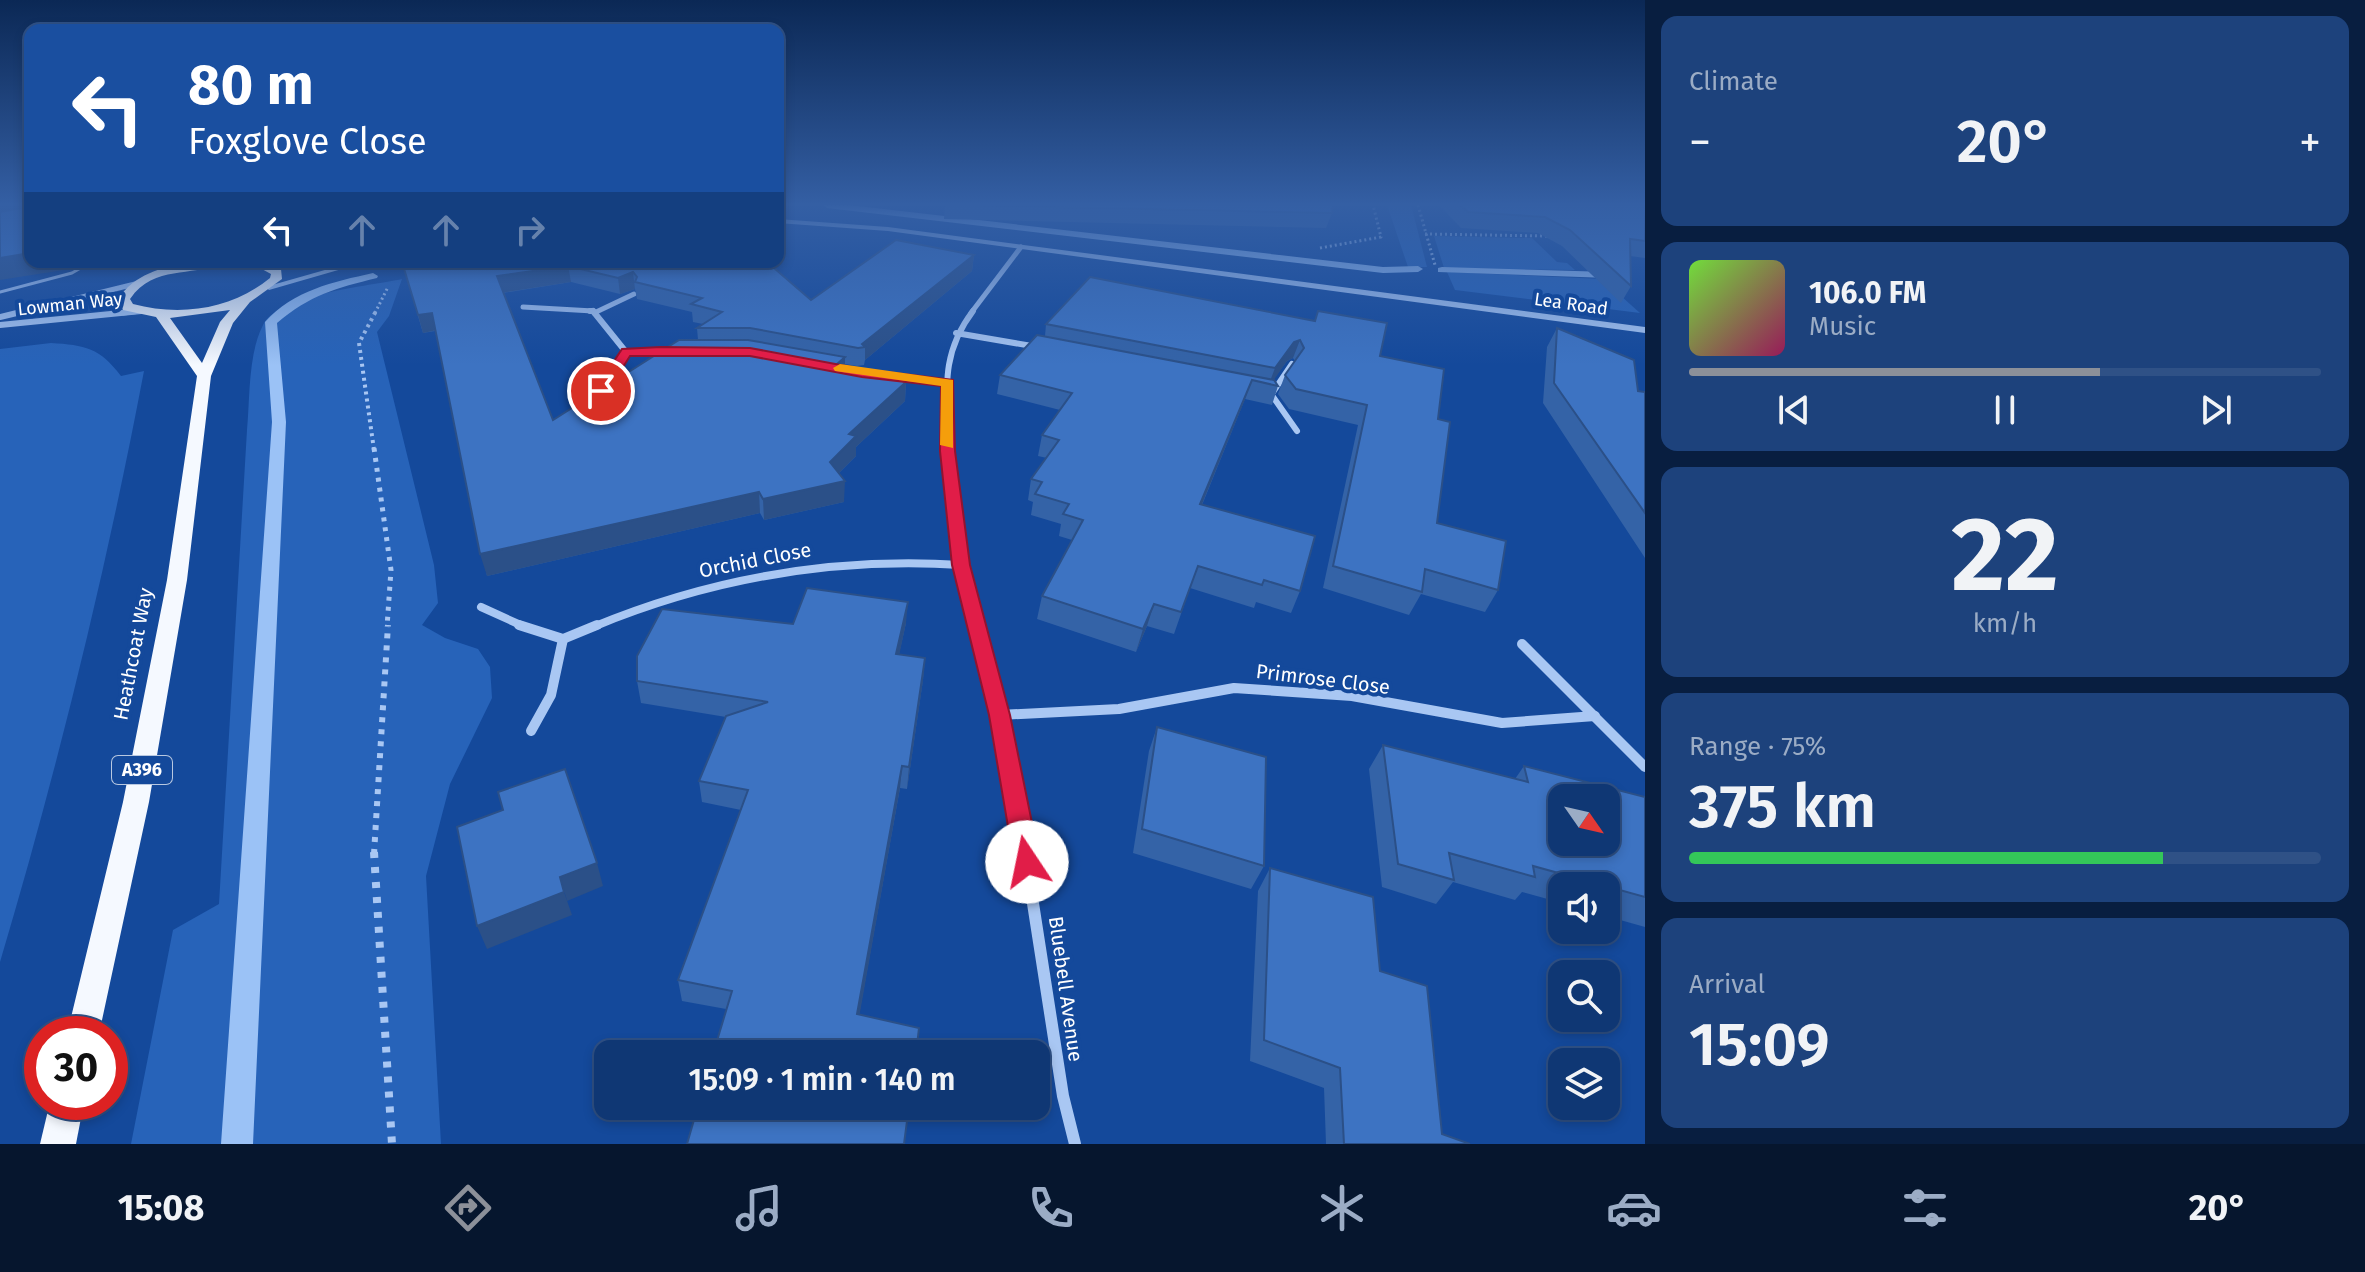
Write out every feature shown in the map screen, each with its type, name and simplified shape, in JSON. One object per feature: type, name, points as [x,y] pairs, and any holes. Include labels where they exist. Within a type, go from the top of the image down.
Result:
[{"type":"main road","points":[[158,268],[128,291],[124,299],[128,307],[160,313],[204,310],[246,299],[269,287],[277,272],[269,268]]},
{"type":"main road","points":[[147,279],[190,268]]},
{"type":"main road","name":"Heathcoat Way","points":[[87,1016],[136,802],[177,580],[204,376],[227,322],[246,299]]},
{"type":"main road","points":[[160,313],[204,376]]},
{"type":"main road","points":[[58,1144],[63,1120]]},
{"type":"street","name":"Bluebell Avenue","points":[[1012,258],[956,333],[948,356],[948,451],[961,565],[999,715],[1038,920],[1063,1096],[1075,1144]]},
{"type":"street","name":"Lea Road","points":[[1107,258],[1645,330]]},
{"type":"street","points":[[269,287],[339,268]]},
{"type":"street","name":"Lowman Way","points":[[0,317],[147,279]]},
{"type":"street","points":[[523,307],[593,311],[634,294]]},
{"type":"street","name":"Lowman Way","points":[[0,325],[142,311]]},
{"type":"street","points":[[593,311],[626,352]]},
{"type":"street","points":[[956,333],[1054,351]]},
{"type":"street","points":[[626,352],[676,351]]},
{"type":"street","points":[[593,406],[626,352]]},
{"type":"street","points":[[1271,394],[1292,364]]},
{"type":"street","points":[[850,370],[948,383]]},
{"type":"street","points":[[1257,393],[1271,394]]},
{"type":"street","points":[[1271,394],[1297,431]]},
{"type":"street","name":"Orchid Close","points":[[563,639],[618,615],[682,594],[768,574],[848,561],[912,560],[961,565]]},
{"type":"street","points":[[481,607],[516,624],[563,639],[551,695],[531,731]]},
{"type":"street","points":[[1522,644],[1645,767]]},
{"type":"street","name":"Primrose Close","points":[[999,715],[1119,709],[1234,688],[1352,696],[1502,723],[1595,716]]},
{"type":"lane","points":[[0,292],[81,268]]},
{"type":"path","points":[[331,270],[342,277],[379,268]]},
{"type":"path","points":[[384,268],[391,281],[359,343],[391,570],[374,846],[392,1144]]},
{"type":"shaded area","points":[[1405,258],[1425,258],[1427,267],[1408,267]]},
{"type":"shaded area","points":[[1441,258],[1553,258],[1567,263],[1575,270],[1444,268]]},
{"type":"shaded area","points":[[1447,272],[1602,279],[1640,313],[1455,290]]},
{"type":"shaded area","points":[[402,279],[389,316],[377,332],[434,565],[438,603],[422,625],[445,638],[478,649],[490,667],[492,698],[450,784],[426,876],[441,1144],[131,1144],[173,930],[219,904],[249,390],[258,337],[272,314],[287,306],[326,293]]},
{"type":"shaded area","points":[[51,343],[91,350],[106,359],[121,376],[144,371],[80,668],[0,962],[0,349]]},
{"type":"building","points":[[870,258],[970,258],[862,344],[865,347],[858,348],[750,328],[697,328],[722,312],[691,304],[702,298],[635,282],[637,277],[633,272],[618,278],[576,268],[774,268],[811,300]]},
{"type":"building","points":[[1601,258],[1630,258],[1631,286]]},
{"type":"building","points":[[404,268],[554,268],[497,276],[553,420],[679,340],[748,340],[845,357],[837,364],[906,382],[849,434],[856,436],[830,462],[845,481],[763,499],[759,492],[480,554],[432,313],[418,315]]},
{"type":"building","points":[[1090,277],[1315,321],[1318,311],[1387,323],[1380,356],[1444,369],[1438,419],[1450,422],[1437,523],[1506,541],[1498,590],[1425,569],[1422,592],[1333,566],[1367,405],[1296,389],[1285,375],[1304,348],[1300,340],[1294,342],[1275,368],[1046,324]]},
{"type":"building","points":[[1557,328],[1634,360],[1638,391],[1645,392],[1645,513],[1554,383]]},
{"type":"building","points":[[1037,335],[1274,380],[1278,386],[1252,380],[1200,504],[1315,536],[1300,591],[1264,580],[1262,585],[1198,566],[1181,612],[1154,604],[1143,629],[1042,596],[1083,520],[1063,514],[1069,504],[1035,494],[1042,482],[1031,479],[1059,440],[1042,435],[1072,393],[1000,375]]},
{"type":"building","points":[[807,588],[908,602],[896,654],[925,658],[909,767],[902,766],[857,1014],[919,1028],[918,1040],[717,1040],[732,991],[678,980],[748,790],[699,781],[726,716],[768,702],[637,681],[637,656],[662,609],[793,624]]},
{"type":"building","points":[[1157,727],[1266,757],[1264,866],[1142,829]]},
{"type":"building","points":[[1383,745],[1528,782],[1524,766],[1594,784],[1548,784],[1548,856],[1620,856],[1620,791],[1645,797],[1645,897],[1620,890],[1620,872],[1555,872],[1533,866],[1535,877],[1449,853],[1454,880],[1398,864]]},
{"type":"building","points":[[565,769],[597,863],[560,877],[564,892],[477,926],[457,827],[503,810],[498,792]]},
{"type":"building","points":[[1270,868],[1373,897],[1380,971],[1427,986],[1442,1134],[1470,1144],[1344,1144],[1340,1068],[1264,1040]]},
{"type":"building","points":[[694,1120],[907,1120],[904,1144],[687,1144]]},
{"type":"waterway","points":[[1284,258],[1383,270],[1418,269]]},
{"type":"waterway","points":[[1442,270],[1609,275]]},
{"type":"waterway","points":[[237,1144],[279,422],[271,322],[293,303],[323,288],[373,276]]},
{"type":"slow traffic","points":[[840,368],[948,383],[948,445]]},
{"type":"route","points":[[601,391],[626,352],[704,350],[750,352],[862,373],[948,383],[948,451],[961,565],[999,715],[1027,862]]}]
